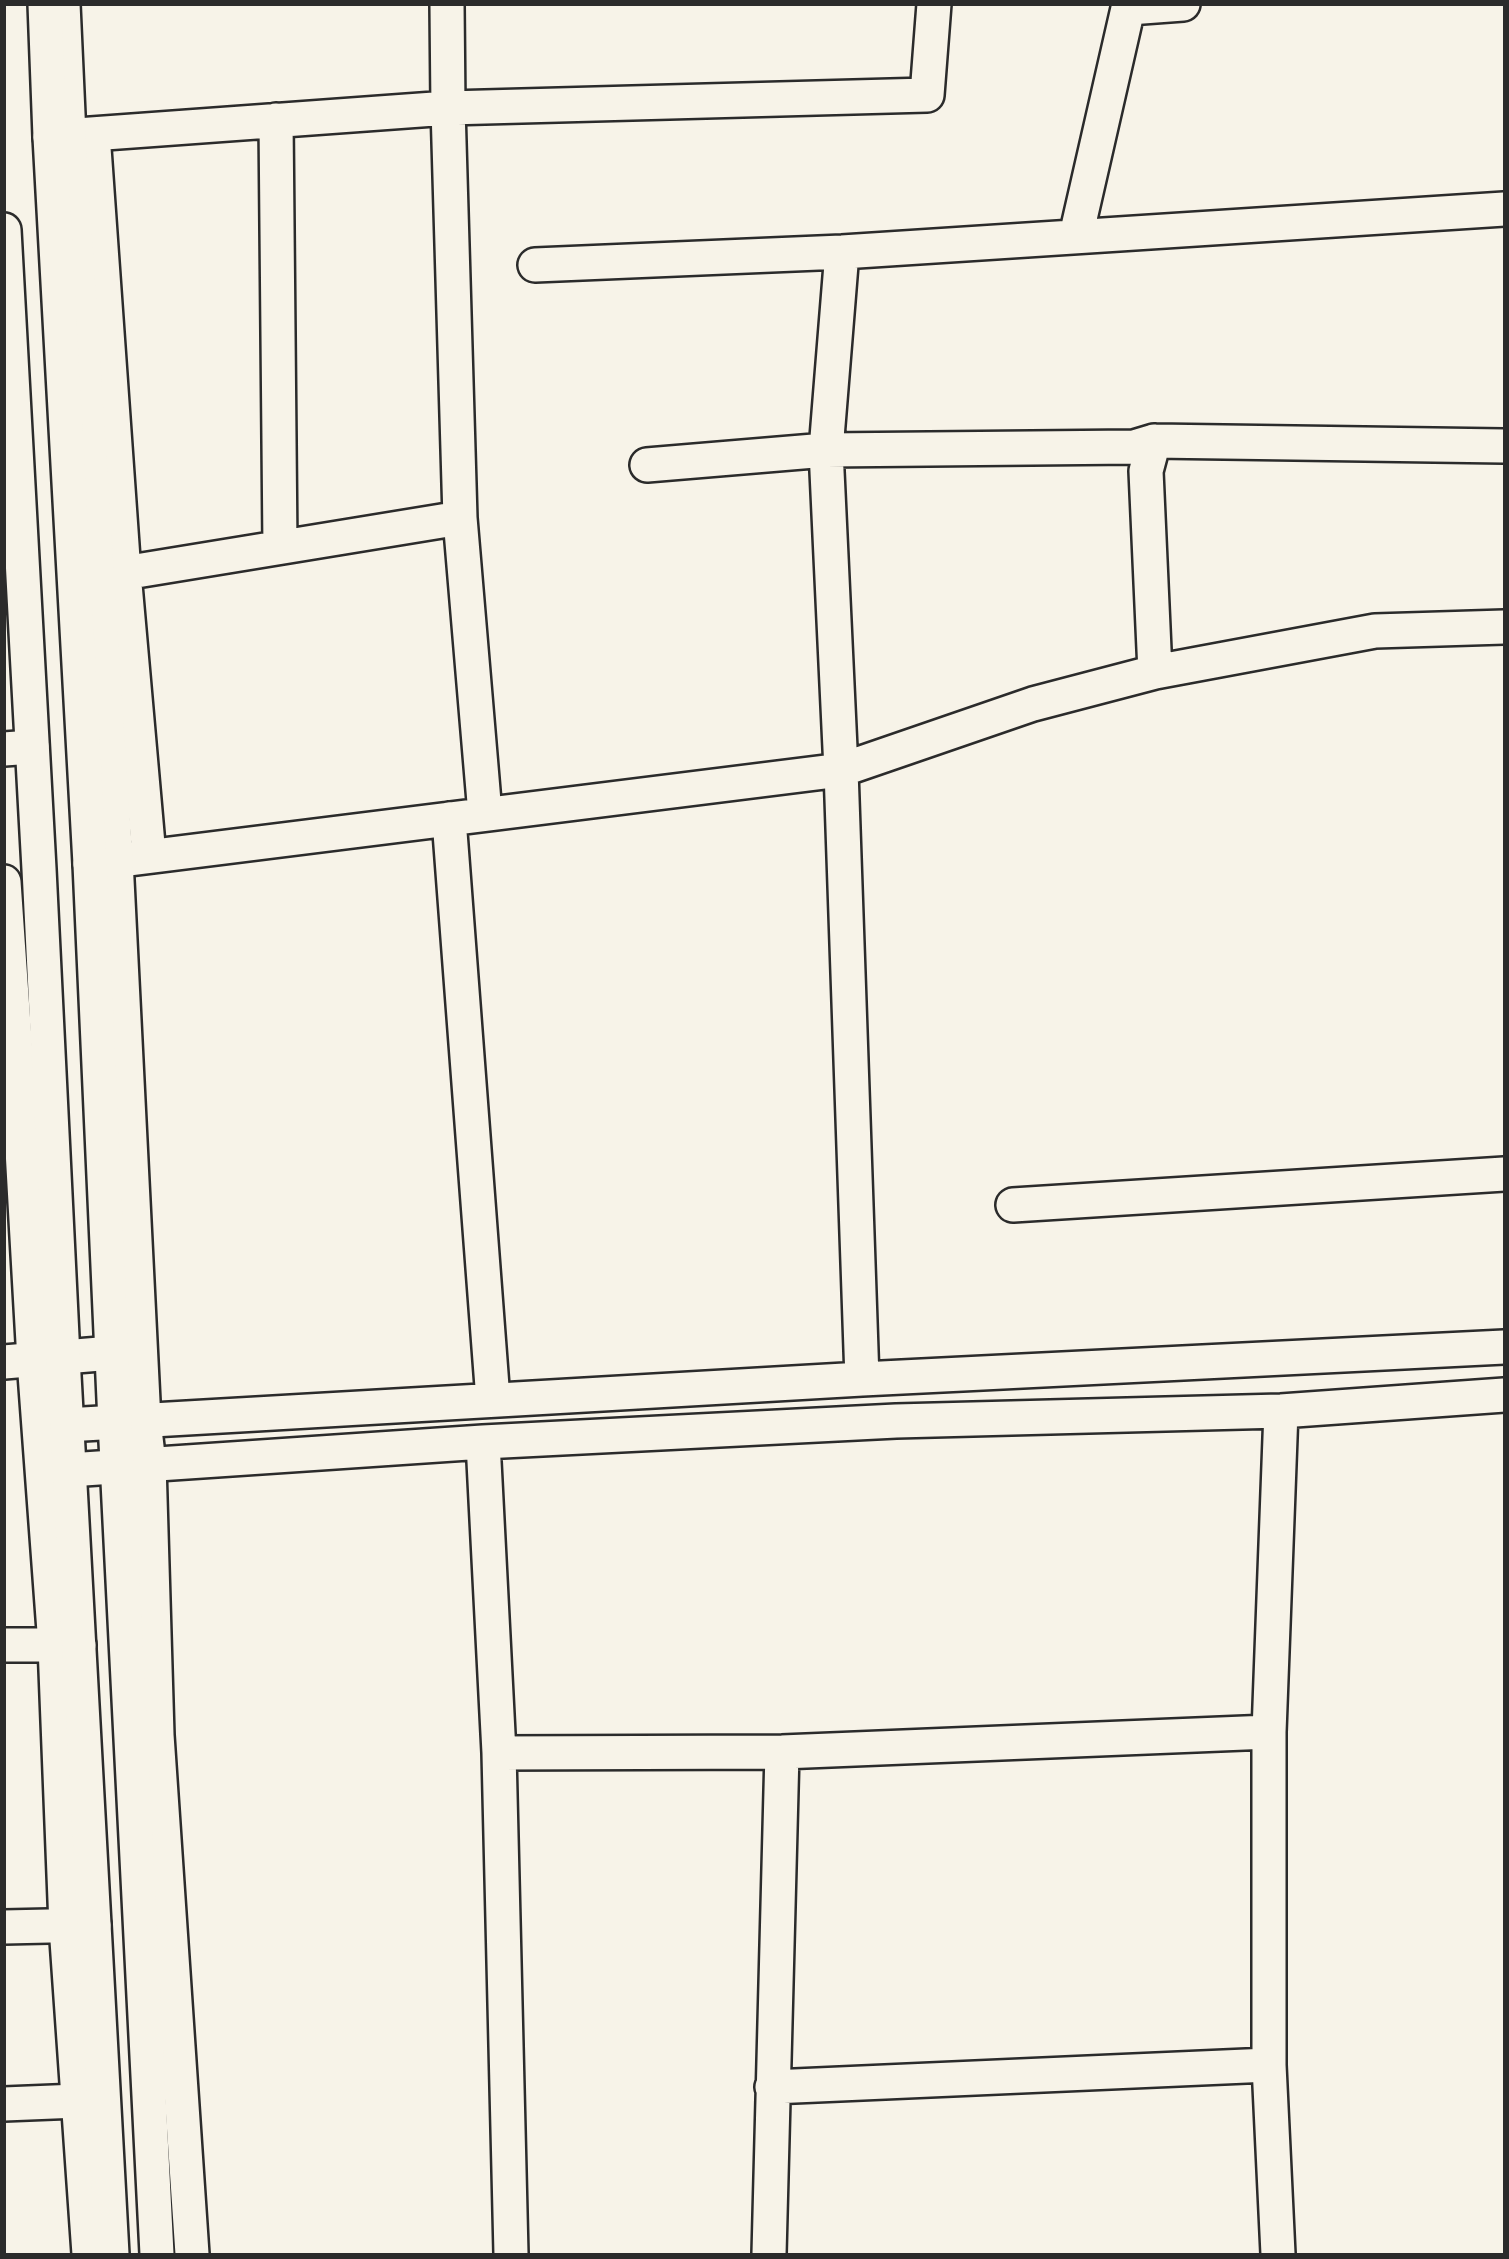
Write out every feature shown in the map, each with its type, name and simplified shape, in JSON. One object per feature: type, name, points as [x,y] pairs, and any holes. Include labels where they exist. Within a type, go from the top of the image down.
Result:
[{"type":"main road","points":[[45,4],[71,135],[123,573],[149,856]]},
{"type":"main road","points":[[63,4],[71,135],[129,1422],[157,1735],[192,2254]]},
{"type":"main road","points":[[447,4],[460,518],[485,814]]},
{"type":"main road","points":[[71,135],[448,108],[927,96],[934,4]]},
{"type":"main road","points":[[1076,236],[1129,6],[1183,4]]},
{"type":"main road","points":[[276,120],[280,547]]},
{"type":"main road","points":[[535,265],[842,252],[1504,209]]},
{"type":"main road","points":[[4,230],[18,748],[24,1097],[34,1360],[67,1645]]},
{"type":"main road","points":[[842,252],[826,450],[841,770],[862,1379]]},
{"type":"main road","points":[[1154,441],[1146,471],[1155,672]]},
{"type":"main road","points":[[647,465],[826,450],[1134,447],[1154,441],[1504,446]]},
{"type":"main road","points":[[123,573],[460,518]]},
{"type":"main road","points":[[103,862],[841,770],[1032,704],[1155,672],[1375,631],[1504,627]]},
{"type":"main road","points":[[449,819],[493,1400]]},
{"type":"main road","points":[[103,862],[112,1353],[129,1422]]},
{"type":"main road","points":[[4,882],[24,1097]]},
{"type":"main road","points":[[1013,1205],[1504,1174]]},
{"type":"main road","points":[[66,1425],[862,1379],[1504,1347]]},
{"type":"main road","points":[[34,1360],[112,1353]]},
{"type":"main road","points":[[34,1360],[66,1425],[69,1470],[67,1645],[80,1926],[112,2254]]},
{"type":"main road","points":[[69,1470],[483,1442],[896,1421],[1281,1411],[1504,1395]]},
{"type":"main road","points":[[1278,2254],[1269,2065],[1269,1732],[1281,1411]]},
{"type":"main road","points":[[483,1442],[499,1753],[511,2254]]},
{"type":"main road","points":[[133,1465],[157,2254]]},
{"type":"main road","points":[[4,1645],[67,1645]]},
{"type":"main road","points":[[499,1753],[782,1752],[1269,1732]]},
{"type":"main road","points":[[770,2254],[772,2087],[782,1752]]},
{"type":"main road","points":[[4,1927],[80,1926]]},
{"type":"main road","points":[[80,1926],[78,2101],[88,2254]]},
{"type":"main road","points":[[772,2087],[1269,2065]]},
{"type":"main road","points":[[4,2104],[78,2101]]}]
